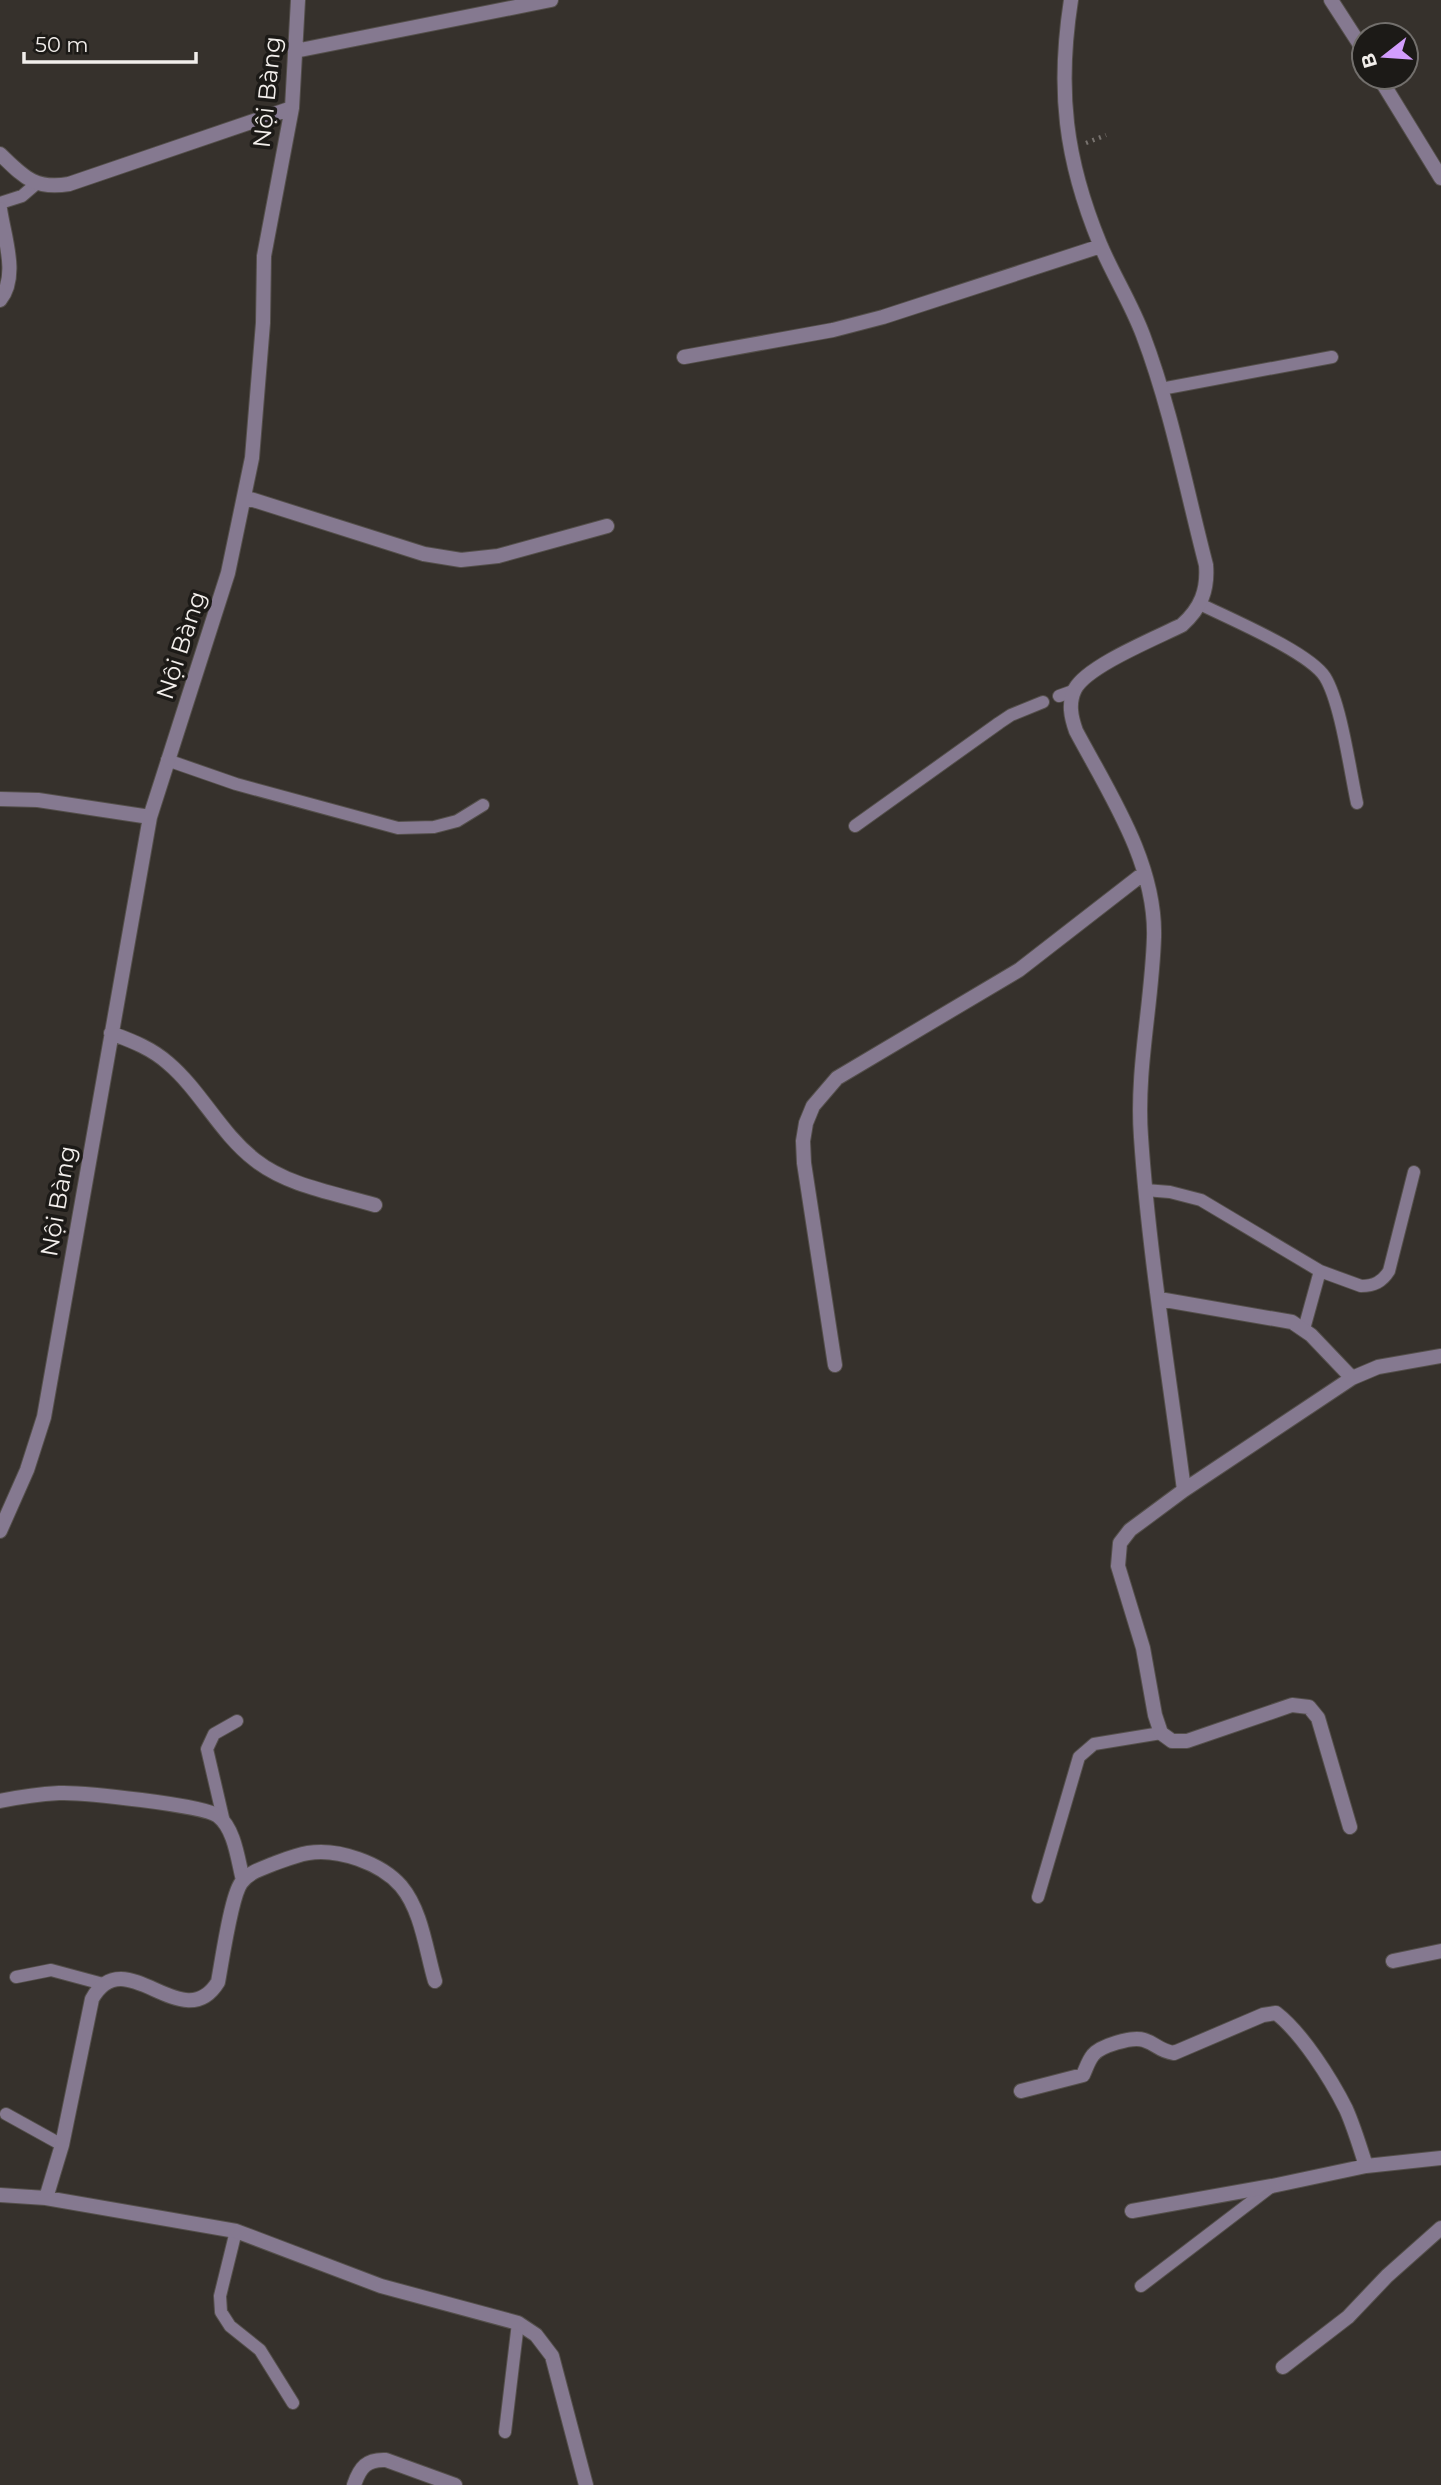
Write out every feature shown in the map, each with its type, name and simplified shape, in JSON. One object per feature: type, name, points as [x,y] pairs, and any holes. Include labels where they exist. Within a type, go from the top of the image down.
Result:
[{"type":"street","name":"Nội Bàng","points":[[0,1531],[27,1470],[44,1417],[150,817],[228,573],[252,458],[263,323],[264,256],[292,108],[298,0]]},
{"type":"street","points":[[295,51],[551,0]]},
{"type":"street","points":[[1071,0],[1065,59],[1065,115],[1073,162],[1101,246],[1135,316],[1161,389],[1206,565],[1205,591],[1200,604],[1182,625],[1089,673],[1073,691],[1070,704],[1076,731],[1129,829],[1144,873],[1154,934],[1139,1113],[1145,1190],[1184,1490]]},
{"type":"street","points":[[1331,0],[1350,29]]},
{"type":"street","points":[[1388,91],[1441,178]]},
{"type":"street","points":[[0,154],[36,184],[69,184],[292,108]]},
{"type":"street","points":[[0,209],[9,269],[9,282],[0,300]]},
{"type":"street","points":[[684,357],[822,333],[870,321],[1101,246]]},
{"type":"street","points":[[244,496],[424,554],[461,560],[498,556],[607,526]]},
{"type":"street","points":[[0,799],[38,800],[150,817]]},
{"type":"street","points":[[835,1365],[804,1163],[803,1141],[813,1106],[837,1078],[1019,970],[1144,873]]},
{"type":"street","points":[[111,1033],[138,1043],[168,1062],[240,1147],[264,1167],[291,1181],[375,1205]]},
{"type":"street","points":[[1159,1299],[1284,1320],[1304,1329],[1352,1378]]},
{"type":"street","points":[[1350,1827],[1318,1718],[1304,1704],[1293,1705],[1187,1741],[1172,1741],[1161,1732],[1155,1715],[1143,1648],[1118,1566],[1118,1550],[1130,1530],[1184,1490],[1352,1378],[1378,1367],[1441,1356]]},
{"type":"street","points":[[0,1801],[42,1794],[88,1794],[212,1812],[224,1822],[232,1838],[243,1880]]},
{"type":"street","points":[[46,2198],[62,2145],[92,1999],[103,1984],[109,1980],[123,1978],[180,2000],[202,1997],[209,1993],[218,1982],[236,1894],[243,1880],[261,1869],[311,1853],[328,1853],[376,1866],[389,1875],[408,1898],[415,1912],[435,1981]]},
{"type":"street","points":[[1393,1961],[1441,1951]]},
{"type":"street","points":[[1021,2091],[1083,2075],[1094,2053],[1103,2047],[1136,2039],[1145,2040],[1161,2051],[1174,2053],[1263,2015],[1276,2013],[1288,2022],[1305,2043],[1346,2110],[1367,2166]]},
{"type":"street","points":[[1132,2211],[1367,2166],[1441,2158]]},
{"type":"street","points":[[0,2195],[46,2198],[236,2231],[381,2286],[517,2323],[536,2335],[552,2356],[586,2485]]},
{"type":"street","points":[[1283,2367],[1348,2317],[1387,2276],[1441,2228]]},
{"type":"street","points":[[354,2485],[360,2469],[376,2459],[386,2460],[455,2485]]},
{"type":"lane","points":[[0,203],[22,196],[36,184]]},
{"type":"lane","points":[[1161,389],[1332,357]]},
{"type":"lane","points":[[1200,604],[1306,658],[1324,676],[1335,702],[1357,803]]},
{"type":"lane","points":[[1059,696],[1073,691]]},
{"type":"lane","points":[[855,826],[999,723],[1043,702]]},
{"type":"lane","points":[[167,760],[236,784],[398,828],[433,827],[457,821],[483,805]]},
{"type":"lane","points":[[1145,1190],[1170,1192],[1201,1200],[1320,1271],[1361,1286],[1376,1284],[1389,1271],[1414,1172]]},
{"type":"lane","points":[[1304,1329],[1320,1271]]},
{"type":"lane","points":[[224,1822],[207,1749],[214,1734],[237,1721]]},
{"type":"lane","points":[[1038,1897],[1079,1757],[1094,1744],[1161,1732]]},
{"type":"lane","points":[[16,1977],[34,1971],[51,1970],[103,1984]]},
{"type":"lane","points":[[6,2114],[62,2145]]},
{"type":"lane","points":[[1142,2286],[1272,2186]]},
{"type":"lane","points":[[236,2231],[220,2296],[221,2312],[230,2326],[260,2350],[293,2403]]},
{"type":"lane","points":[[505,2432],[517,2323]]}]
